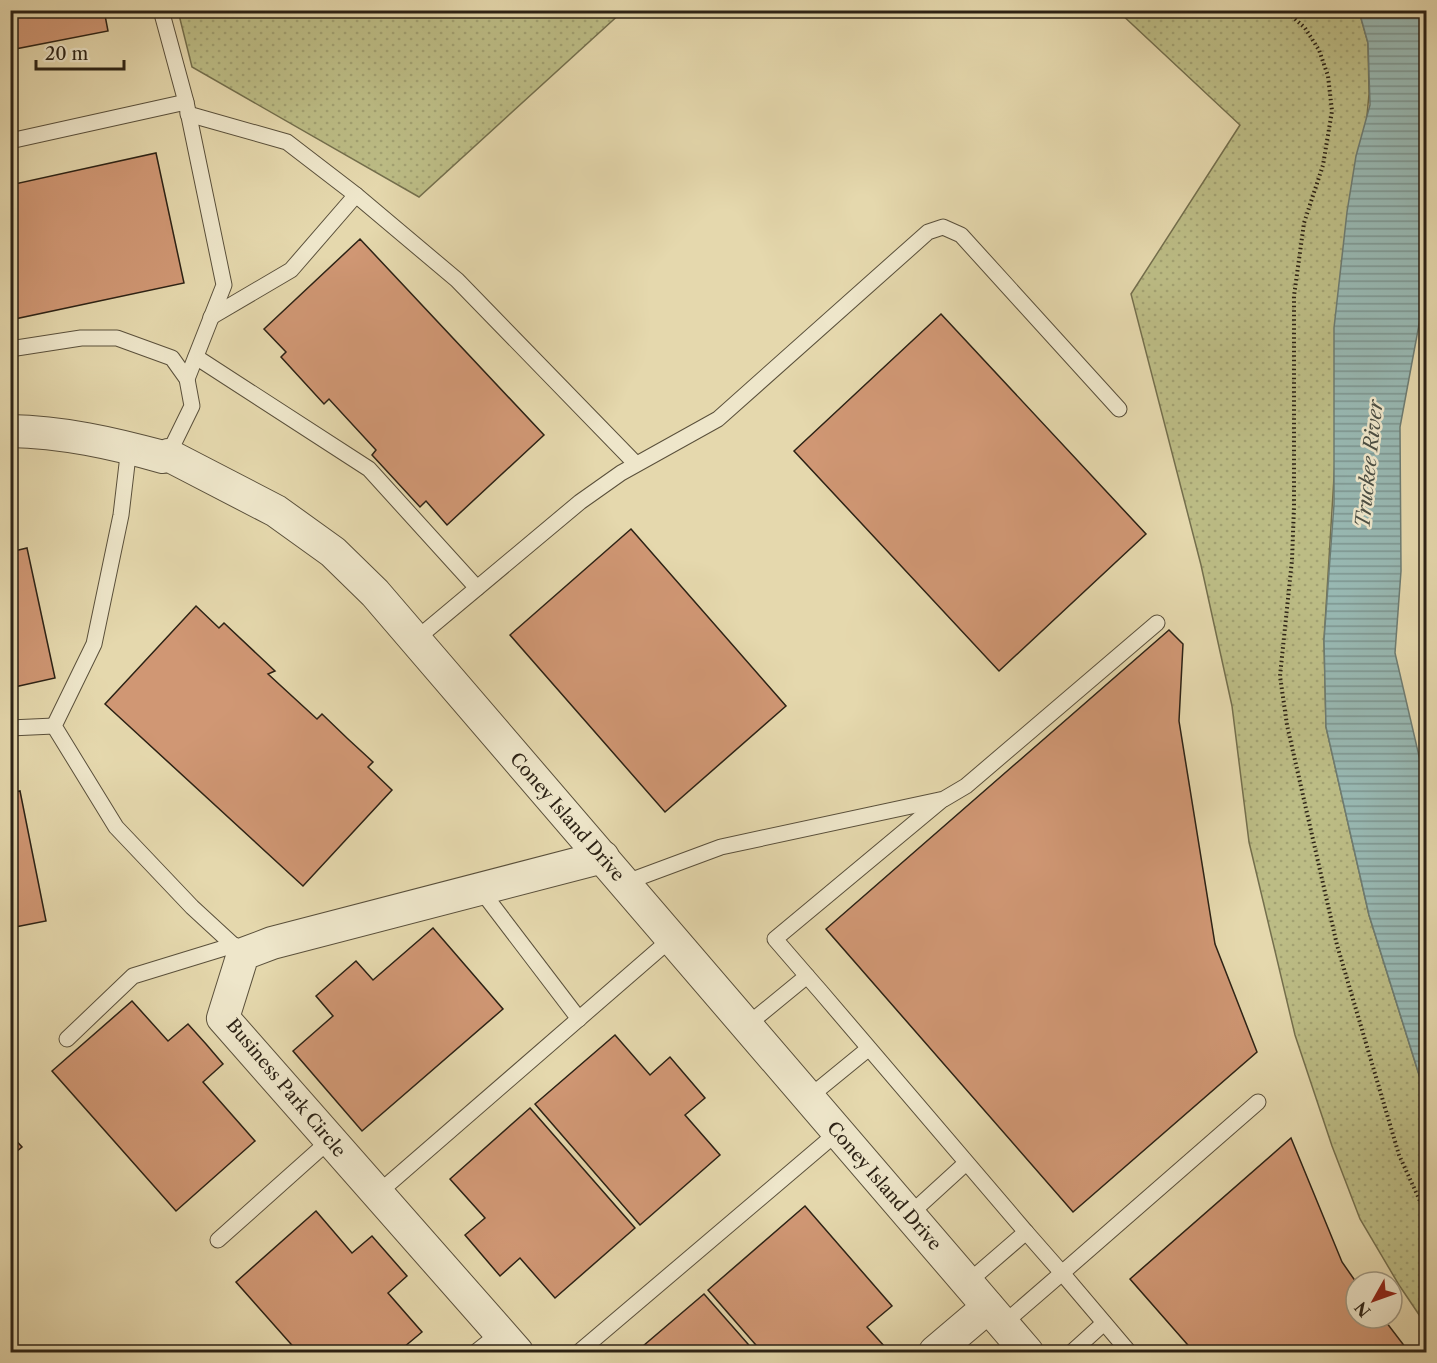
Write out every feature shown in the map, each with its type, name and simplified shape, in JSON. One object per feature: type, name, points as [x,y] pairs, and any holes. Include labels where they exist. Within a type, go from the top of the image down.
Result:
[{"type":"street","name":"Coney Island Drive","points":[[10,431],[65,435],[129,447],[163,457],[168,455],[276,511],[333,552],[375,593],[1027,1353]]},
{"type":"street","points":[[239,950],[603,858]]},
{"type":"street","name":"Business Park Circle","points":[[239,950],[223,1018],[508,1343]]},
{"type":"street","points":[[935,1353],[995,1316]]},
{"type":"lane","points":[[161,10],[187,108],[224,285],[187,379]]},
{"type":"lane","points":[[10,141],[187,108],[287,142],[356,195],[457,280],[636,464]]},
{"type":"lane","points":[[211,317],[291,270],[356,195]]},
{"type":"lane","points":[[415,640],[561,517],[636,464],[718,420],[928,232],[943,227],[961,235],[1119,409]]},
{"type":"lane","points":[[10,349],[81,338],[117,338],[172,358],[187,379],[192,406],[168,455]]},
{"type":"lane","points":[[196,357],[369,469],[477,588]]},
{"type":"lane","points":[[54,726],[94,644],[121,515],[129,447]]},
{"type":"lane","points":[[1129,1353],[774,939],[944,799],[966,786],[1157,623]]},
{"type":"lane","points":[[10,728],[54,726]]},
{"type":"lane","points":[[54,726],[116,828],[192,907],[239,950]]},
{"type":"lane","points":[[624,883],[721,847],[944,799]]},
{"type":"lane","points":[[480,889],[579,1019]]},
{"type":"lane","points":[[377,1194],[672,939]]},
{"type":"lane","points":[[67,1039],[134,976],[239,950]]},
{"type":"lane","points":[[746,1026],[807,976]]},
{"type":"lane","points":[[808,1098],[868,1049]]},
{"type":"lane","points":[[995,1316],[1062,1273],[1258,1102]]},
{"type":"lane","points":[[579,1353],[838,1132]]},
{"type":"lane","points":[[218,1240],[330,1140]]},
{"type":"lane","points":[[909,1215],[966,1163]]},
{"type":"lane","points":[[967,1283],[1026,1232]]},
{"type":"lane","points":[[1072,1353],[1104,1323]]},
{"type":"lane","points":[[476,1353],[508,1343]]},
{"type":"path","points":[[1285,10],[1305,28],[1319,50],[1328,76],[1332,111],[1323,165],[1304,223],[1294,296],[1294,507],[1280,676],[1287,725],[1337,945],[1399,1155],[1426,1214]]},
{"type":"green space","points":[[178,10],[623,11],[419,197],[192,67]]},
{"type":"green space","points":[[1118,11],[1359,11],[1368,43],[1369,94],[1335,461],[1324,640],[1326,727],[1369,915],[1426,1097],[1426,1325],[1404,1292],[1404,1270],[1390,1270],[1360,1219],[1332,1146],[1295,1035],[1249,842],[1232,706],[1201,565],[1131,294],[1240,125]]},
{"type":"water","name":"Truckee River","points":[[1359,11],[1426,11],[1426,287],[1400,427],[1401,571],[1395,653],[1426,786],[1426,1097],[1369,915],[1326,727],[1324,640],[1334,504],[1334,328],[1347,212],[1356,156],[1370,105],[1368,43]]},
{"type":"building","points":[[10,10],[104,10],[108,31],[10,50]]},
{"type":"building","points":[[156,153],[184,283],[10,320],[10,185]]},
{"type":"building","points":[[360,239],[544,435],[447,525],[426,501],[420,507],[372,455],[376,450],[329,399],[324,404],[281,357],[286,352],[264,329]]},
{"type":"building","points":[[941,314],[1146,534],[999,671],[794,451]]},
{"type":"building","points":[[631,529],[786,706],[665,812],[510,635]]},
{"type":"building","points":[[27,548],[55,678],[10,688],[10,552]]},
{"type":"building","points":[[196,606],[219,628],[224,623],[275,671],[268,674],[317,719],[322,714],[373,762],[368,767],[392,790],[303,886],[105,704]]},
{"type":"building","points":[[1169,630],[1183,644],[1179,721],[1215,944],[1257,1052],[1073,1212],[826,929]]},
{"type":"building","points":[[20,791],[46,921],[10,928],[10,793]]},
{"type":"building","points":[[433,928],[503,1009],[362,1131],[293,1051],[333,1016],[316,996],[356,961],[373,980]]},
{"type":"building","points":[[132,1001],[168,1041],[188,1024],[206,1044],[223,1064],[203,1082],[255,1141],[176,1211],[52,1071]]},
{"type":"building","points":[[615,1035],[650,1075],[670,1057],[705,1098],[685,1115],[720,1155],[640,1225],[535,1104]]},
{"type":"building","points":[[530,1108],[635,1228],[555,1298],[520,1258],[500,1276],[465,1235],[485,1218],[450,1179]]},
{"type":"building","points":[[10,1134],[22,1147],[10,1157]]},
{"type":"building","points":[[1291,1138],[1342,1262],[1348,1270],[1344,1270],[1344,1330],[1392,1330],[1409,1352],[1194,1352],[1130,1279]]},
{"type":"building","points":[[805,1206],[892,1306],[867,1327],[885,1347],[879,1352],[762,1352],[708,1290]]},
{"type":"building","points":[[316,1211],[352,1253],[372,1236],[407,1276],[388,1293],[422,1332],[398,1352],[298,1352],[236,1282]]},
{"type":"building","points":[[704,1294],[755,1352],[636,1352]]}]
